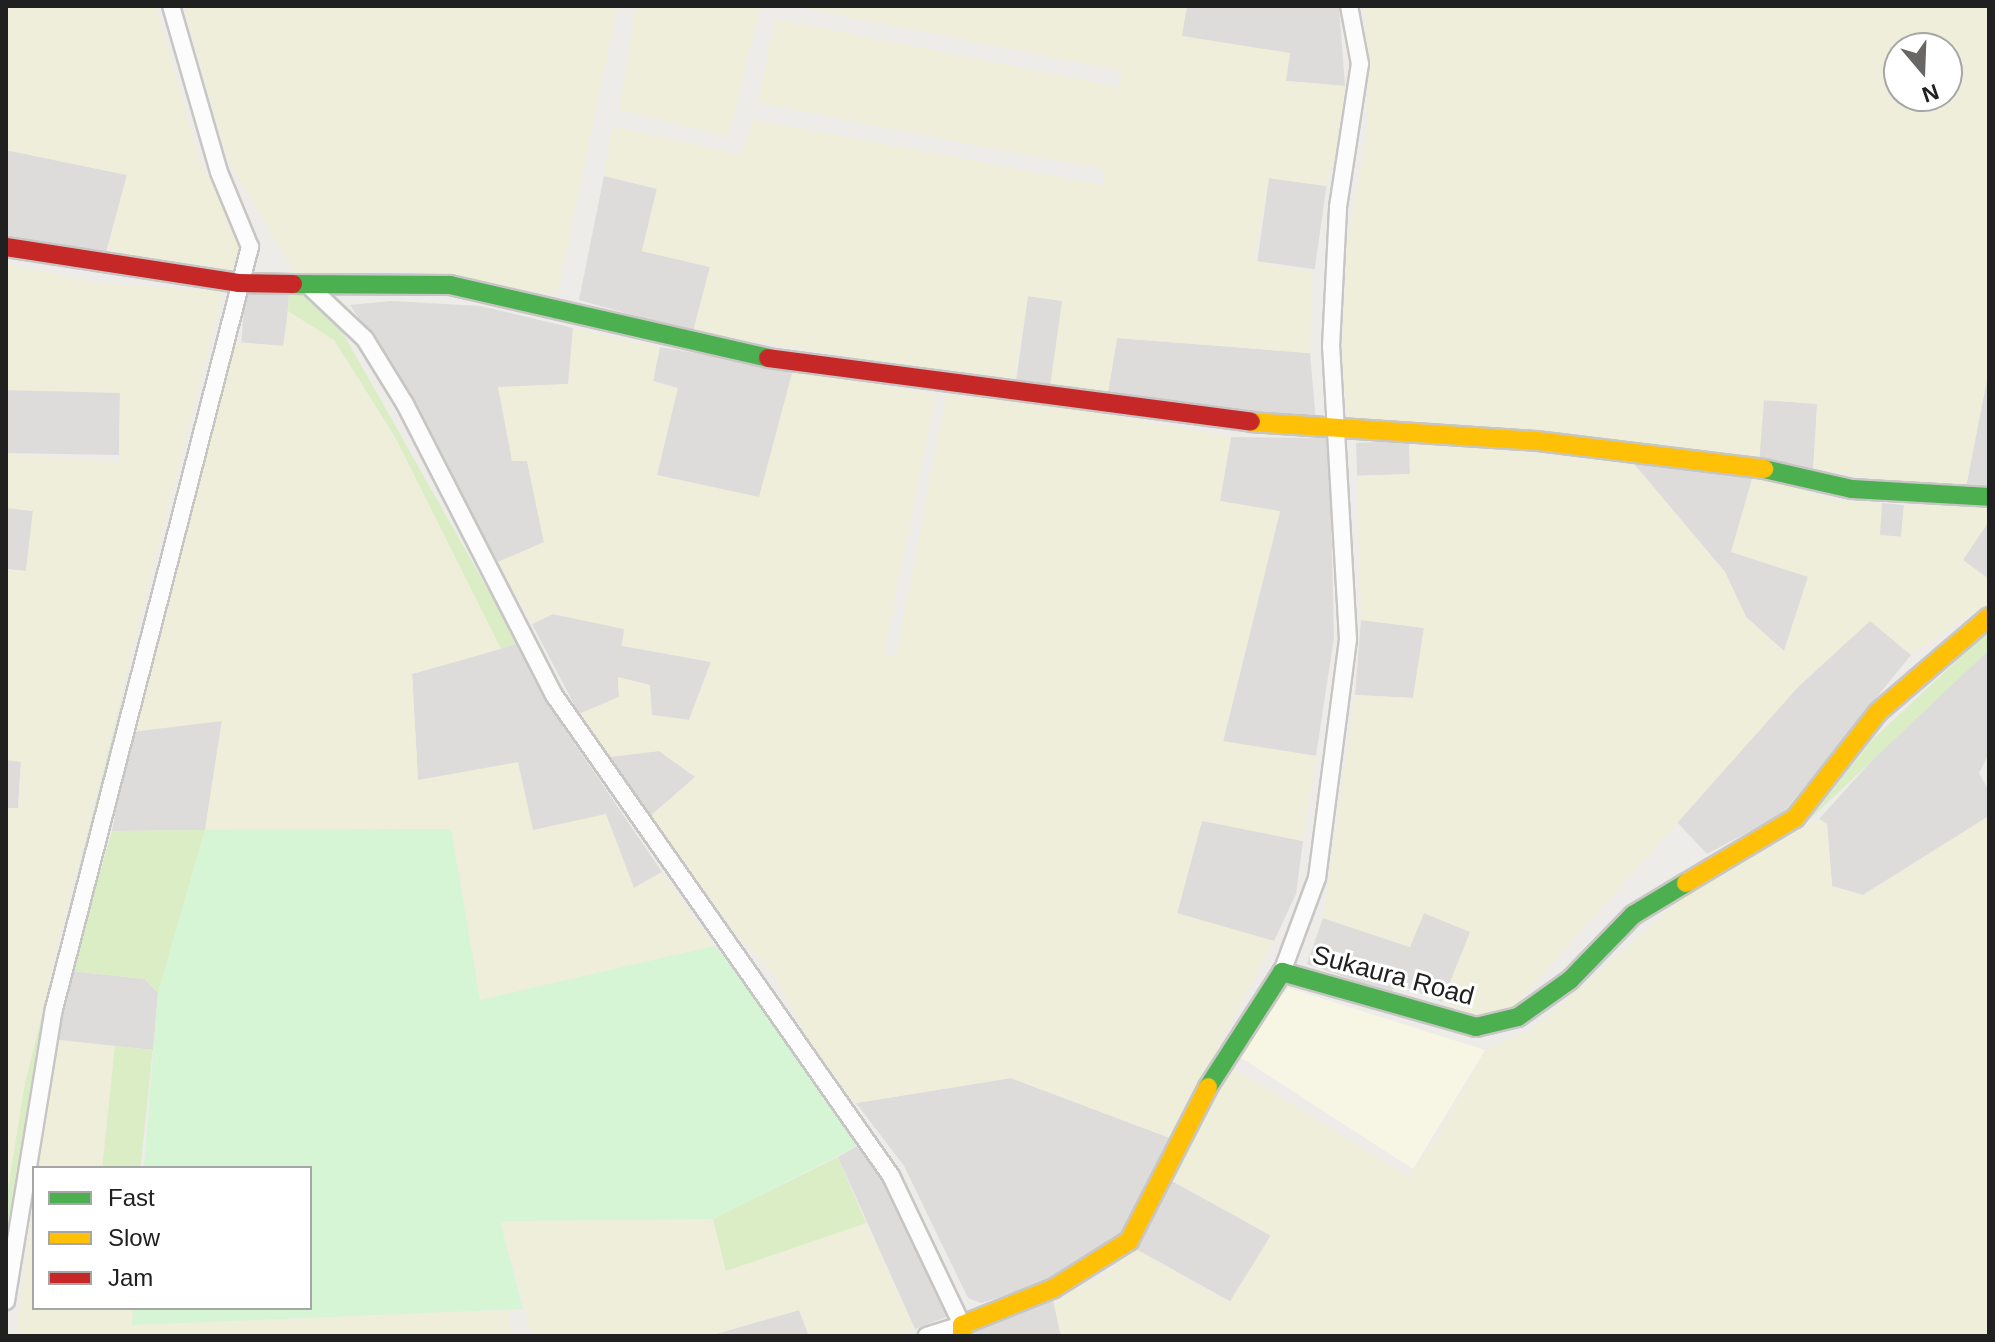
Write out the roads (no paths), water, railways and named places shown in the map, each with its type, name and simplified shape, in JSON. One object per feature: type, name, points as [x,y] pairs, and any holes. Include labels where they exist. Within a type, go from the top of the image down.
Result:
[{"type":"street","points":[[6,1301],[54,1009],[238,283],[250,247],[219,172],[171,6]]},
{"type":"street","points":[[1282,972],[1317,878],[1348,639],[1331,347],[1338,207],[1360,64],[1349,6]]},
{"type":"street","points":[[6,247],[238,283],[312,289],[450,285],[608,316],[739,354],[994,393],[1049,392],[1338,430],[1537,441],[1778,471],[1852,489],[1989,497]]},
{"type":"street","points":[[312,289],[365,339],[405,404],[554,695],[891,1176],[962,1330],[927,1336]]},
{"type":"street","name":"Sukaura Road","points":[[962,1330],[1054,1288],[1129,1241],[1215,1073],[1282,972],[1476,1027],[1518,1017],[1570,980],[1633,915],[1795,818],[1878,712],[1989,617]]}]
